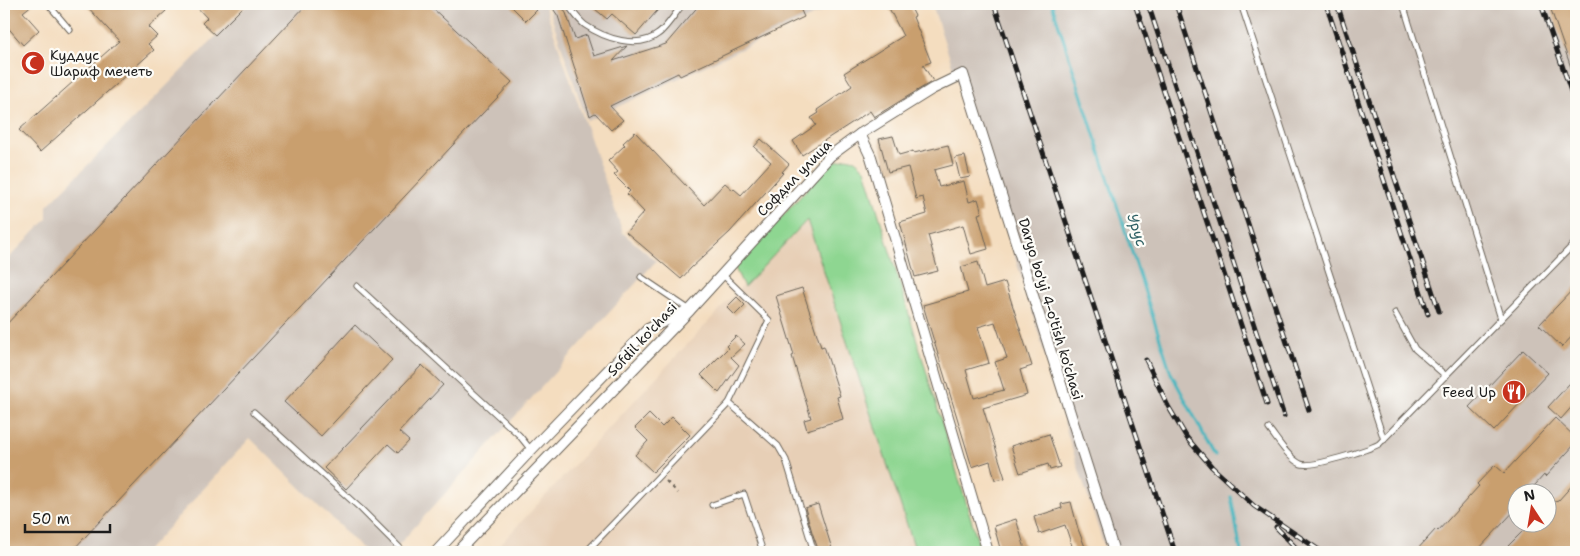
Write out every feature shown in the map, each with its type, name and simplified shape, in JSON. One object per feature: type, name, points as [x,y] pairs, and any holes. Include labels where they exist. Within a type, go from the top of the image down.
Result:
[{"type":"street","name":"Софдил улица","points":[[690,310],[830,156],[860,134],[932,89],[963,74]]},
{"type":"street","name":"Daryo bo'yi 4-o'tish ko'chasi","points":[[963,74],[1114,552]]},
{"type":"street","points":[[860,134],[871,156],[988,552]]},
{"type":"street","name":"Sofdil ko'chasi","points":[[436,552],[648,329],[690,310]]},
{"type":"street","name":"Sofdil ko'chasi","points":[[457,552],[690,310]]},
{"type":"street","points":[[531,450],[543,462]]},
{"type":"lane","points":[[48,4],[70,30]]},
{"type":"lane","points":[[567,4],[583,24],[604,35],[627,42],[643,41],[658,34],[683,4]]},
{"type":"lane","points":[[1241,4],[1384,440]]},
{"type":"lane","points":[[1403,4],[1501,319]]},
{"type":"lane","points":[[1269,429],[1293,458],[1306,465],[1374,447],[1384,440],[1576,242]]},
{"type":"lane","points":[[586,552],[729,403],[769,320],[723,275]]},
{"type":"lane","points":[[641,277],[690,310]]},
{"type":"lane","points":[[357,286],[519,435],[531,450]]},
{"type":"lane","points":[[1395,313],[1415,349],[1446,376]]},
{"type":"lane","points":[[729,403],[778,446],[786,460],[814,552]]},
{"type":"lane","points":[[254,412],[361,509],[404,552]]},
{"type":"lane","points":[[712,505],[744,494],[763,552]]},
{"type":"path","points":[[660,474],[678,493]]},
{"type":"shaded area","points":[[248,4],[544,4],[623,233],[656,261],[392,552],[366,552],[250,438],[146,552],[4,552],[4,263],[47,219],[47,206]]},
{"type":"shaded area","points":[[547,4],[838,4],[587,121]]},
{"type":"shaded area","points":[[932,4],[1576,4],[1576,552],[1106,552],[1069,439],[1029,300]]},
{"type":"shaded area","points":[[810,213],[921,552],[493,552]]},
{"type":"green space","points":[[846,158],[855,160],[865,169],[981,552],[916,552],[807,220],[744,287],[735,268],[831,163]]},
{"type":"building","points":[[4,4],[33,4],[23,12],[39,30],[23,45],[4,23]]},
{"type":"building","points":[[85,4],[127,4],[132,8],[137,4],[159,4],[166,11],[148,27],[157,36],[148,44],[154,50],[40,152],[19,130],[119,41]]},
{"type":"building","points":[[194,4],[246,4],[215,35],[202,23],[207,18]]},
{"type":"building","points":[[307,4],[428,4],[512,82],[71,552],[4,552],[4,327]]},
{"type":"building","points":[[509,4],[530,4],[537,10],[526,21]]},
{"type":"building","points":[[550,4],[560,4],[566,13],[575,39],[587,35],[594,56],[627,46],[613,61],[666,44],[700,4],[798,4],[804,17],[680,76],[678,73],[610,106],[623,120],[611,130],[595,113],[590,116],[558,16]]},
{"type":"building","points":[[589,4],[663,4],[636,35],[612,14],[607,19]]},
{"type":"building","points":[[887,4],[909,4],[931,62],[923,65],[933,81],[874,117],[870,111],[802,155],[793,141],[816,125],[811,118],[819,113],[817,110],[852,86],[844,73],[903,36]]},
{"type":"building","points":[[1549,4],[1576,4],[1575,79]]},
{"type":"building","points":[[635,132],[704,205],[725,183],[741,195],[771,162],[754,147],[761,139],[789,164],[730,232],[681,279],[626,232],[644,212],[627,194],[630,191],[614,175],[618,172],[608,161],[625,145],[623,143]]},
{"type":"building","points":[[893,136],[899,155],[948,145],[953,165],[934,170],[939,187],[964,181],[969,202],[978,199],[982,213],[978,214],[988,249],[971,254],[963,225],[928,235],[938,271],[915,277],[900,222],[927,214],[923,197],[916,199],[908,167],[888,172],[879,139]]},
{"type":"building","points":[[965,156],[970,177],[960,179],[955,158]]},
{"type":"building","points":[[978,262],[985,288],[1005,282],[1032,366],[1020,370],[1027,395],[983,408],[1005,478],[995,480],[990,461],[972,467],[923,305],[968,292],[961,267]],"holes":[[[995,322],[1007,358],[995,362],[1004,390],[974,398],[966,370],[989,363],[978,327]]]},
{"type":"building","points":[[1576,286],[1576,332],[1562,347],[1539,325]]},
{"type":"building","points":[[802,288],[821,347],[824,346],[840,396],[837,397],[843,419],[807,430],[804,420],[811,418],[776,296]]},
{"type":"building","points":[[737,297],[745,305],[735,315],[727,307]]},
{"type":"building","points":[[355,325],[392,360],[321,436],[284,402]]},
{"type":"building","points":[[736,336],[745,344],[731,357],[739,365],[719,393],[701,375],[728,348],[726,346]]},
{"type":"building","points":[[1523,350],[1548,373],[1494,431],[1469,407]]},
{"type":"building","points":[[422,365],[443,385],[399,432],[409,441],[398,453],[388,444],[346,489],[324,468]]},
{"type":"building","points":[[1570,383],[1576,389],[1576,402],[1561,419],[1548,407]]},
{"type":"building","points":[[649,414],[662,427],[672,417],[690,435],[653,472],[635,455],[648,441],[635,428]]},
{"type":"building","points":[[1555,418],[1576,438],[1576,443],[1545,477],[1544,475],[1536,484],[1508,484],[1508,518],[1476,552],[1415,552],[1436,529],[1438,531],[1479,486],[1477,484],[1495,465],[1504,473]]},
{"type":"building","points":[[1049,434],[1060,467],[1050,470],[1048,464],[1020,473],[1011,446]]},
{"type":"building","points":[[1576,481],[1576,552],[1502,552],[1520,534],[1558,534],[1558,501]]},
{"type":"building","points":[[1071,502],[1078,529],[1087,552],[1074,552],[1065,525],[1039,534],[1034,517],[1062,508],[1061,504]]},
{"type":"building","points":[[818,504],[833,552],[819,552],[812,532],[805,508]]},
{"type":"building","points":[[1016,519],[1026,552],[1001,552],[994,526]]},
{"type":"waterway","name":"Урус","points":[[1052,4],[1171,373],[1215,456]]},
{"type":"waterway","name":"Урус","points":[[1231,497],[1241,552]]},
{"type":"railway","points":[[994,4],[1175,552]]},
{"type":"railway","points":[[1135,4],[1267,404]]},
{"type":"railway","points":[[1148,4],[1284,416]]},
{"type":"railway","points":[[1176,4],[1309,410]]},
{"type":"railway","points":[[1326,4],[1428,314]]},
{"type":"railway","points":[[1337,4],[1439,311]]},
{"type":"railway","points":[[1541,4],[1576,106]]},
{"type":"railway","points":[[1146,360],[1168,406],[1187,438],[1212,467],[1254,506],[1322,552]]},
{"type":"railway","points":[[1276,527],[1300,552]]},
{"type":"place","name":"Куддус Шариф мечеть","points":[[33,63]]},
{"type":"place","name":"Feed Up","points":[[1514,392]]}]
